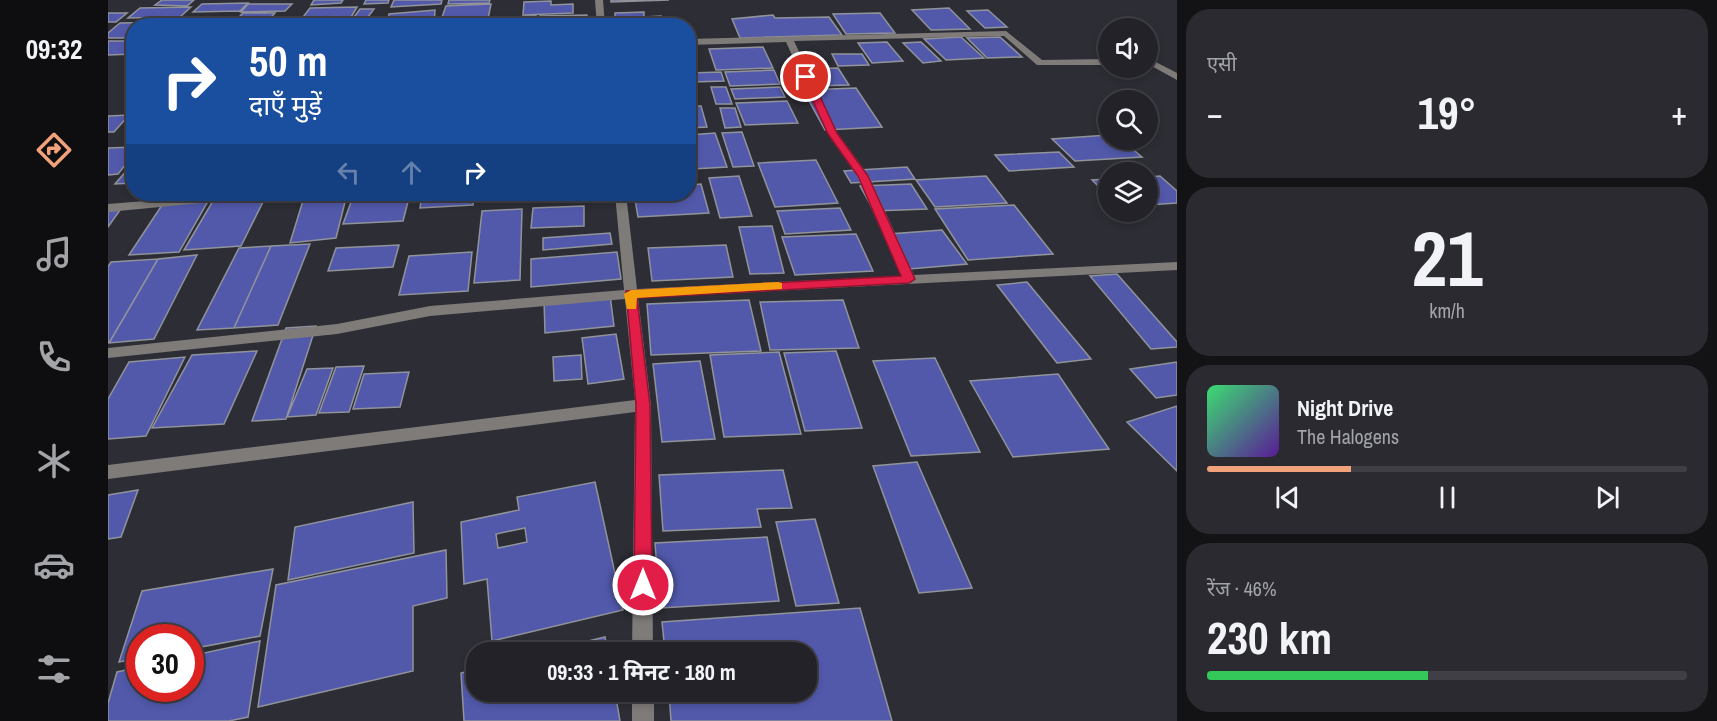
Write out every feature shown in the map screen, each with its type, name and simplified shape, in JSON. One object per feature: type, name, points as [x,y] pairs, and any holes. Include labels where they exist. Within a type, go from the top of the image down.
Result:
[{"type":"street","points":[[599,0],[600,18]]},
{"type":"street","points":[[696,42],[1006,33],[1040,63],[1098,62]]},
{"type":"street","points":[[789,39],[833,134],[863,176],[909,279]]},
{"type":"street","points":[[1158,67],[1177,77]]},
{"type":"street","points":[[108,208],[186,201]]},
{"type":"street","points":[[621,201],[643,405],[643,642]]},
{"type":"street","points":[[108,353],[336,330],[430,311],[631,294],[1177,266]]},
{"type":"street","points":[[108,472],[643,405]]},
{"type":"street","points":[[643,702],[643,721]]},
{"type":"building","points":[[162,0],[194,0],[187,6],[155,5]]},
{"type":"building","points":[[314,0],[343,0],[341,3],[311,5]]},
{"type":"building","points":[[366,0],[389,0],[388,3],[364,4]]},
{"type":"building","points":[[394,0],[442,0],[441,4],[391,7]]},
{"type":"building","points":[[449,0],[490,0],[489,3],[448,4]]},
{"type":"building","points":[[611,0],[669,0],[611,2]]},
{"type":"building","points":[[551,1],[551,5],[573,4],[573,13],[523,15],[524,2]]},
{"type":"building","points":[[248,3],[240,11],[193,12],[202,4]]},
{"type":"building","points":[[248,4],[292,4],[285,11],[241,12]]},
{"type":"building","points":[[491,4],[488,18],[442,18],[446,6]]},
{"type":"building","points":[[191,7],[180,17],[128,18],[140,8]]},
{"type":"building","points":[[357,7],[351,18],[302,18],[310,8]]},
{"type":"building","points":[[949,8],[970,29],[931,30],[912,10]]},
{"type":"building","points":[[360,9],[374,9],[367,18],[353,18]]},
{"type":"building","points":[[435,10],[434,18],[388,18],[389,14]]},
{"type":"building","points":[[988,10],[1007,27],[985,28],[967,11]]},
{"type":"building","points":[[644,12],[644,17],[661,16],[661,18],[615,18],[615,13]]},
{"type":"building","points":[[108,13],[127,13],[116,22],[108,22]]},
{"type":"building","points":[[243,13],[275,13],[270,18],[238,18]]},
{"type":"building","points":[[880,13],[895,33],[846,34],[833,14]]},
{"type":"building","points":[[587,15],[587,18],[540,18],[540,16]]},
{"type":"building","points":[[773,15],[775,18],[829,17],[842,35],[740,38],[732,19]]},
{"type":"building","points":[[536,16],[536,18],[490,18]]},
{"type":"building","points":[[120,23],[126,23],[126,38],[108,38],[108,33]]},
{"type":"building","points":[[961,37],[984,58],[946,60],[924,39]]},
{"type":"building","points":[[1000,37],[1022,57],[987,58],[967,38]]},
{"type":"building","points":[[108,41],[126,41],[126,54],[108,55]]},
{"type":"building","points":[[887,42],[903,61],[872,63],[858,43]]},
{"type":"building","points":[[921,42],[941,61],[923,63],[903,43]]},
{"type":"building","points":[[763,47],[773,68],[716,70],[709,49]]},
{"type":"building","points":[[832,54],[862,54],[869,65],[838,66]]},
{"type":"building","points":[[838,68],[849,85],[812,86],[803,69]]},
{"type":"building","points":[[774,70],[780,84],[730,86],[725,72]]},
{"type":"building","points":[[721,72],[724,81],[696,82],[696,73]]},
{"type":"building","points":[[711,87],[726,87],[732,104],[716,104]]},
{"type":"building","points":[[780,87],[785,97],[735,99],[731,89]]},
{"type":"building","points":[[856,88],[882,127],[825,130],[803,90]]},
{"type":"building","points":[[787,101],[798,123],[745,125],[736,103]]},
{"type":"building","points":[[696,106],[701,106],[707,127],[696,128]]},
{"type":"building","points":[[720,108],[735,108],[741,127],[725,128]]},
{"type":"building","points":[[126,115],[126,118],[114,132],[108,132],[108,116]]},
{"type":"building","points":[[742,132],[754,166],[733,167],[722,133]]},
{"type":"building","points":[[715,133],[727,167],[696,169],[696,134]]},
{"type":"building","points":[[1098,136],[1098,150],[1134,150],[1142,157],[1075,161],[1052,139]]},
{"type":"building","points":[[126,147],[126,164],[118,174],[108,175],[108,148]]},
{"type":"building","points":[[1059,152],[1074,167],[1009,171],[995,155]]},
{"type":"building","points":[[816,160],[838,203],[775,207],[758,163]]},
{"type":"building","points":[[907,167],[915,179],[851,183],[844,171]]},
{"type":"building","points":[[126,171],[126,183],[115,184]]},
{"type":"building","points":[[739,176],[752,216],[720,218],[709,178]]},
{"type":"building","points":[[986,176],[1007,203],[935,207],[916,180]]},
{"type":"building","points":[[1158,176],[1177,191],[1177,203],[1158,204]]},
{"type":"building","points":[[696,184],[701,184],[709,213],[638,217],[635,201],[696,201]]},
{"type":"building","points":[[911,184],[927,209],[874,211],[860,186]]},
{"type":"building","points":[[165,201],[208,201],[179,252],[129,255]]},
{"type":"building","points":[[213,201],[264,201],[241,246],[184,250]]},
{"type":"building","points":[[303,201],[345,201],[336,238],[290,243]]},
{"type":"building","points":[[351,201],[408,201],[403,221],[343,224]]},
{"type":"building","points":[[421,201],[473,201],[473,205],[420,208]]},
{"type":"building","points":[[1014,205],[1053,254],[968,260],[935,209]]},
{"type":"building","points":[[584,206],[584,226],[531,228],[533,208]]},
{"type":"building","points":[[840,208],[851,230],[785,234],[777,211]]},
{"type":"building","points":[[522,209],[520,280],[474,283],[482,211]]},
{"type":"building","points":[[120,210],[108,227],[108,211]]},
{"type":"building","points":[[772,226],[784,273],[750,274],[739,227]]},
{"type":"building","points":[[942,230],[967,264],[909,269],[889,234]]},
{"type":"building","points":[[610,233],[612,244],[543,250],[543,238]]},
{"type":"building","points":[[856,234],[873,271],[795,275],[782,237]]},
{"type":"building","points":[[310,244],[278,325],[234,328],[271,246]]},
{"type":"building","points":[[399,245],[393,267],[328,271],[336,248]]},
{"type":"building","points":[[726,245],[733,277],[652,281],[648,248]]},
{"type":"building","points":[[271,246],[234,328],[197,330],[239,248]]},
{"type":"building","points":[[472,252],[468,291],[399,295],[409,256]]},
{"type":"building","points":[[617,252],[621,279],[531,287],[531,259]]},
{"type":"building","points":[[197,255],[154,339],[109,343],[158,259]]},
{"type":"building","points":[[158,259],[108,343],[108,267],[111,262]]},
{"type":"building","points":[[1117,274],[1177,342],[1177,347],[1151,349],[1090,276]]},
{"type":"building","points":[[1027,282],[1091,359],[1057,363],[997,285]]},
{"type":"building","points":[[610,295],[614,326],[545,333],[544,300]]},
{"type":"building","points":[[749,300],[761,351],[651,355],[647,304]]},
{"type":"building","points":[[843,300],[859,348],[770,350],[760,302]]},
{"type":"building","points":[[316,326],[286,419],[252,421],[286,328]]},
{"type":"building","points":[[616,334],[624,379],[588,384],[582,338]]},
{"type":"building","points":[[257,351],[224,424],[152,428],[192,355]]},
{"type":"building","points":[[836,351],[862,428],[805,431],[784,353]]},
{"type":"building","points":[[779,352],[801,434],[724,437],[710,355]]},
{"type":"building","points":[[581,355],[582,379],[554,381],[553,357]]},
{"type":"building","points":[[185,357],[146,436],[108,439],[108,399],[129,362]]},
{"type":"building","points":[[935,358],[980,452],[911,456],[873,361]]},
{"type":"building","points":[[700,361],[715,439],[662,442],[653,364]]},
{"type":"building","points":[[1177,362],[1177,395],[1156,398],[1130,369]]},
{"type":"building","points":[[364,366],[349,412],[319,413],[336,367]]},
{"type":"building","points":[[333,368],[316,415],[287,417],[307,369]]},
{"type":"building","points":[[409,372],[400,407],[353,409],[364,374]]},
{"type":"building","points":[[1058,374],[1109,449],[1013,457],[970,381]]},
{"type":"building","points":[[1177,406],[1177,471],[1127,422]]},
{"type":"building","points":[[917,462],[972,588],[919,593],[873,466]]},
{"type":"building","points":[[783,470],[792,508],[757,509],[761,527],[663,531],[659,475]]},
{"type":"building","points":[[595,482],[623,610],[492,641],[487,579],[464,584],[461,522],[519,510],[517,497]],"holes":[[[525,528],[527,542],[498,548],[496,534]]]},
{"type":"building","points":[[138,490],[121,537],[108,539],[108,495]]},
{"type":"building","points":[[413,502],[414,553],[288,580],[295,527]]},
{"type":"building","points":[[815,519],[839,603],[796,606],[776,522]]},
{"type":"building","points":[[767,537],[779,601],[660,608],[655,543]]},
{"type":"building","points":[[446,550],[447,598],[413,606],[413,671],[258,707],[276,585]]},
{"type":"building","points":[[273,569],[260,636],[204,646],[204,624],[131,624],[142,591]]},
{"type":"building","points":[[860,608],[892,721],[671,721],[670,702],[817,702],[817,642],[664,642],[662,622]]},
{"type":"building","points":[[605,637],[606,642],[584,642]]},
{"type":"building","points":[[126,640],[126,661],[119,662]]},
{"type":"building","points":[[260,641],[248,717],[229,721],[108,721],[108,703],[117,672],[126,670],[126,702],[204,702],[204,653]]},
{"type":"building","points":[[466,672],[466,702],[617,702],[620,721],[464,721],[461,673]]},
{"type":"slow traffic","points":[[632,306],[631,294],[778,286]]},
{"type":"route","points":[[643,585],[643,405],[631,294],[909,279],[863,176],[833,134],[806,77]]}]
